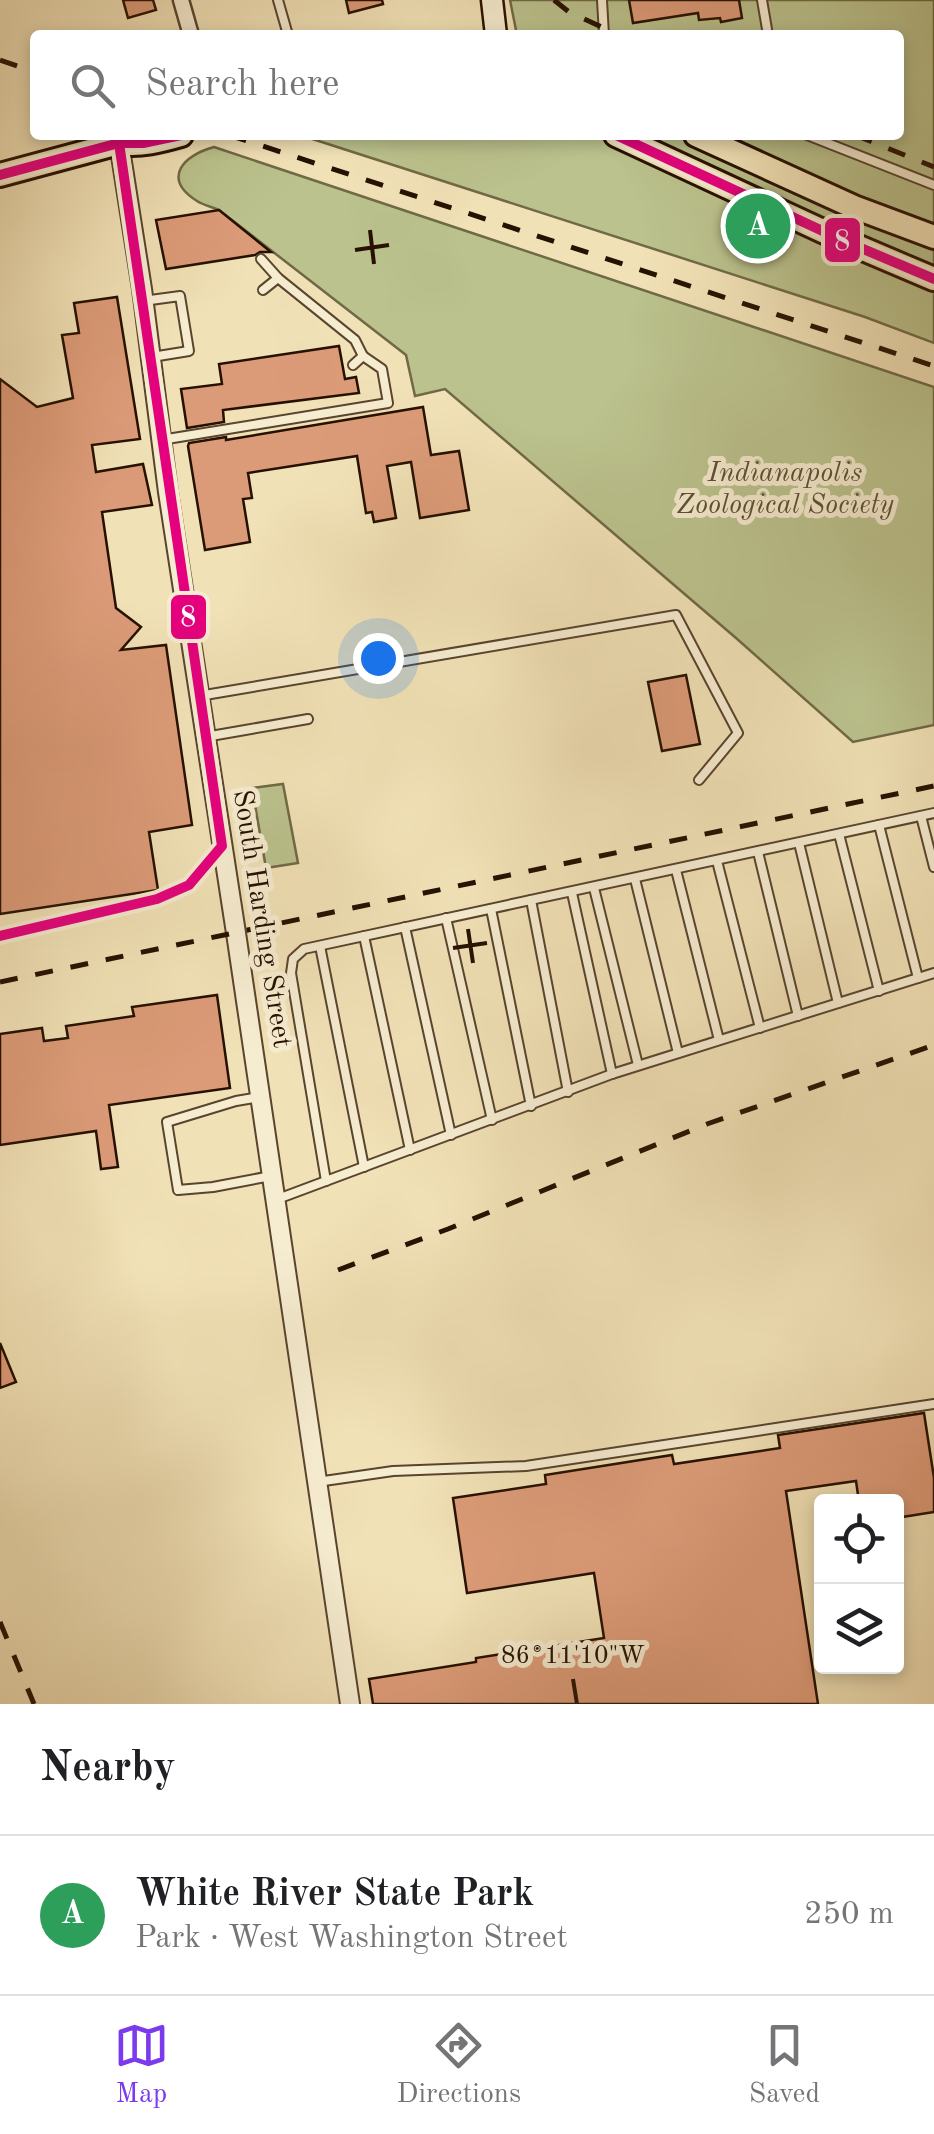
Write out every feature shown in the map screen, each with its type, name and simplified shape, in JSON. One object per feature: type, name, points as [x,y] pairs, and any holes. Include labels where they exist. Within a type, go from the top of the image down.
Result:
[{"type":"main road","points":[[492,0],[495,30]]},
{"type":"main road","points":[[0,175],[121,140]]},
{"type":"main road","points":[[126,140],[134,145],[162,140]]},
{"type":"main road","points":[[627,140],[934,279]]},
{"type":"main road","points":[[707,140],[854,207],[934,237]]},
{"type":"street","points":[[181,0],[190,30]]},
{"type":"street","name":"South Harding Street","points":[[124,140],[162,440],[350,1704]]},
{"type":"lane","points":[[278,0],[287,30]]},
{"type":"lane","points":[[602,0],[604,30]]},
{"type":"lane","points":[[762,0],[767,30]]},
{"type":"lane","points":[[821,140],[934,185]]},
{"type":"lane","points":[[162,440],[388,404],[382,369],[363,356],[355,340],[261,260]]},
{"type":"lane","points":[[262,290],[278,278]]},
{"type":"lane","points":[[144,301],[180,296],[189,352],[151,358]]},
{"type":"lane","points":[[353,365],[363,356]]},
{"type":"lane","points":[[199,696],[676,614],[738,733],[699,780]]},
{"type":"lane","points":[[206,737],[308,719]]},
{"type":"lane","points":[[326,1181],[291,972],[293,960],[304,949],[934,813]]},
{"type":"lane","points":[[921,816],[934,867]]},
{"type":"lane","points":[[879,825],[918,978]]},
{"type":"lane","points":[[839,834],[878,990]]},
{"type":"lane","points":[[798,843],[838,1003]]},
{"type":"lane","points":[[0,936],[157,899],[189,884],[222,846]]},
{"type":"lane","points":[[758,852],[798,1016]]},
{"type":"lane","points":[[717,861],[760,1028]]},
{"type":"lane","points":[[676,870],[719,1040]]},
{"type":"lane","points":[[635,879],[678,1053]]},
{"type":"lane","points":[[594,888],[638,1066]]},
{"type":"lane","points":[[572,893],[612,1074]]},
{"type":"lane","points":[[531,900],[568,1092]]},
{"type":"lane","points":[[491,909],[531,1106]]},
{"type":"lane","points":[[446,918],[492,1120]]},
{"type":"lane","points":[[406,927],[451,1135]]},
{"type":"lane","points":[[364,936],[410,1150]]},
{"type":"lane","points":[[320,946],[364,1167]]},
{"type":"lane","points":[[275,1200],[612,1074],[934,973]]},
{"type":"lane","points":[[260,1097],[167,1122],[178,1190],[271,1176]]},
{"type":"lane","points":[[318,1482],[393,1472],[526,1466],[934,1404]]},
{"type":"green space","points":[[510,0],[934,0],[934,343],[865,317],[316,140],[904,140],[904,30],[516,30]]},
{"type":"green space","name":"Indianapolis Zoological Society","points":[[214,147],[934,387],[934,725],[853,742],[445,389],[415,396],[406,355],[219,210],[186,192],[180,184],[181,168],[194,156]]},
{"type":"green space","points":[[283,784],[298,863],[266,868],[252,788]]},
{"type":"building","points":[[123,0],[153,0],[156,10],[128,18]]},
{"type":"building","points":[[346,0],[382,0],[383,4],[349,13]]},
{"type":"building","points":[[629,0],[739,0],[742,18],[721,22],[720,18],[699,20],[698,13],[633,23]]},
{"type":"building","points":[[219,210],[271,252],[166,269],[156,220]]},
{"type":"building","points":[[117,297],[140,439],[92,445],[96,472],[143,464],[152,505],[102,512],[116,608],[141,627],[121,650],[166,645],[192,825],[149,832],[158,890],[0,914],[0,379],[37,407],[73,398],[62,335],[79,333],[74,303]]},
{"type":"building","points":[[339,346],[345,379],[356,377],[359,393],[223,410],[224,422],[187,428],[181,389],[222,384],[219,364]]},
{"type":"building","points":[[423,407],[431,455],[459,451],[469,510],[420,518],[411,462],[387,466],[396,518],[374,522],[372,512],[366,513],[357,456],[248,473],[252,498],[243,499],[250,542],[205,550],[189,443]]},
{"type":"building","points":[[686,675],[700,744],[662,751],[648,682]]},
{"type":"building","points":[[217,995],[230,1088],[109,1105],[118,1167],[101,1169],[96,1131],[0,1145],[0,1034],[42,1028],[44,1041],[68,1038],[66,1026],[134,1016],[132,1007]]},
{"type":"building","points":[[0,1343],[16,1382],[0,1388]]},
{"type":"building","points":[[924,1413],[934,1478],[934,1512],[904,1517],[904,1494],[858,1494],[856,1481],[786,1491],[818,1704],[373,1704],[369,1679],[604,1638],[594,1573],[467,1593],[453,1498],[546,1484],[545,1475],[672,1455],[674,1464],[780,1448],[778,1435]]},
{"type":"railway","points":[[554,0],[569,12],[608,30]]},
{"type":"railway","points":[[0,60],[30,70]]},
{"type":"railway","points":[[244,140],[934,366]]},
{"type":"railway","points":[[867,140],[934,167]]},
{"type":"railway","points":[[0,982],[934,786]]},
{"type":"railway","points":[[338,1270],[707,1124],[934,1045]]},
{"type":"railway","points":[[0,1622],[34,1704]]},
{"type":"transit line","name":"8","points":[[0,175],[119,143],[157,140]]},
{"type":"transit line","name":"8","points":[[627,140],[934,279]]},
{"type":"transit line","name":"8","points":[[0,936],[157,899],[189,885],[222,846],[119,143]]},
{"type":"place","name":"White River State Park","points":[[758,226]]}]
